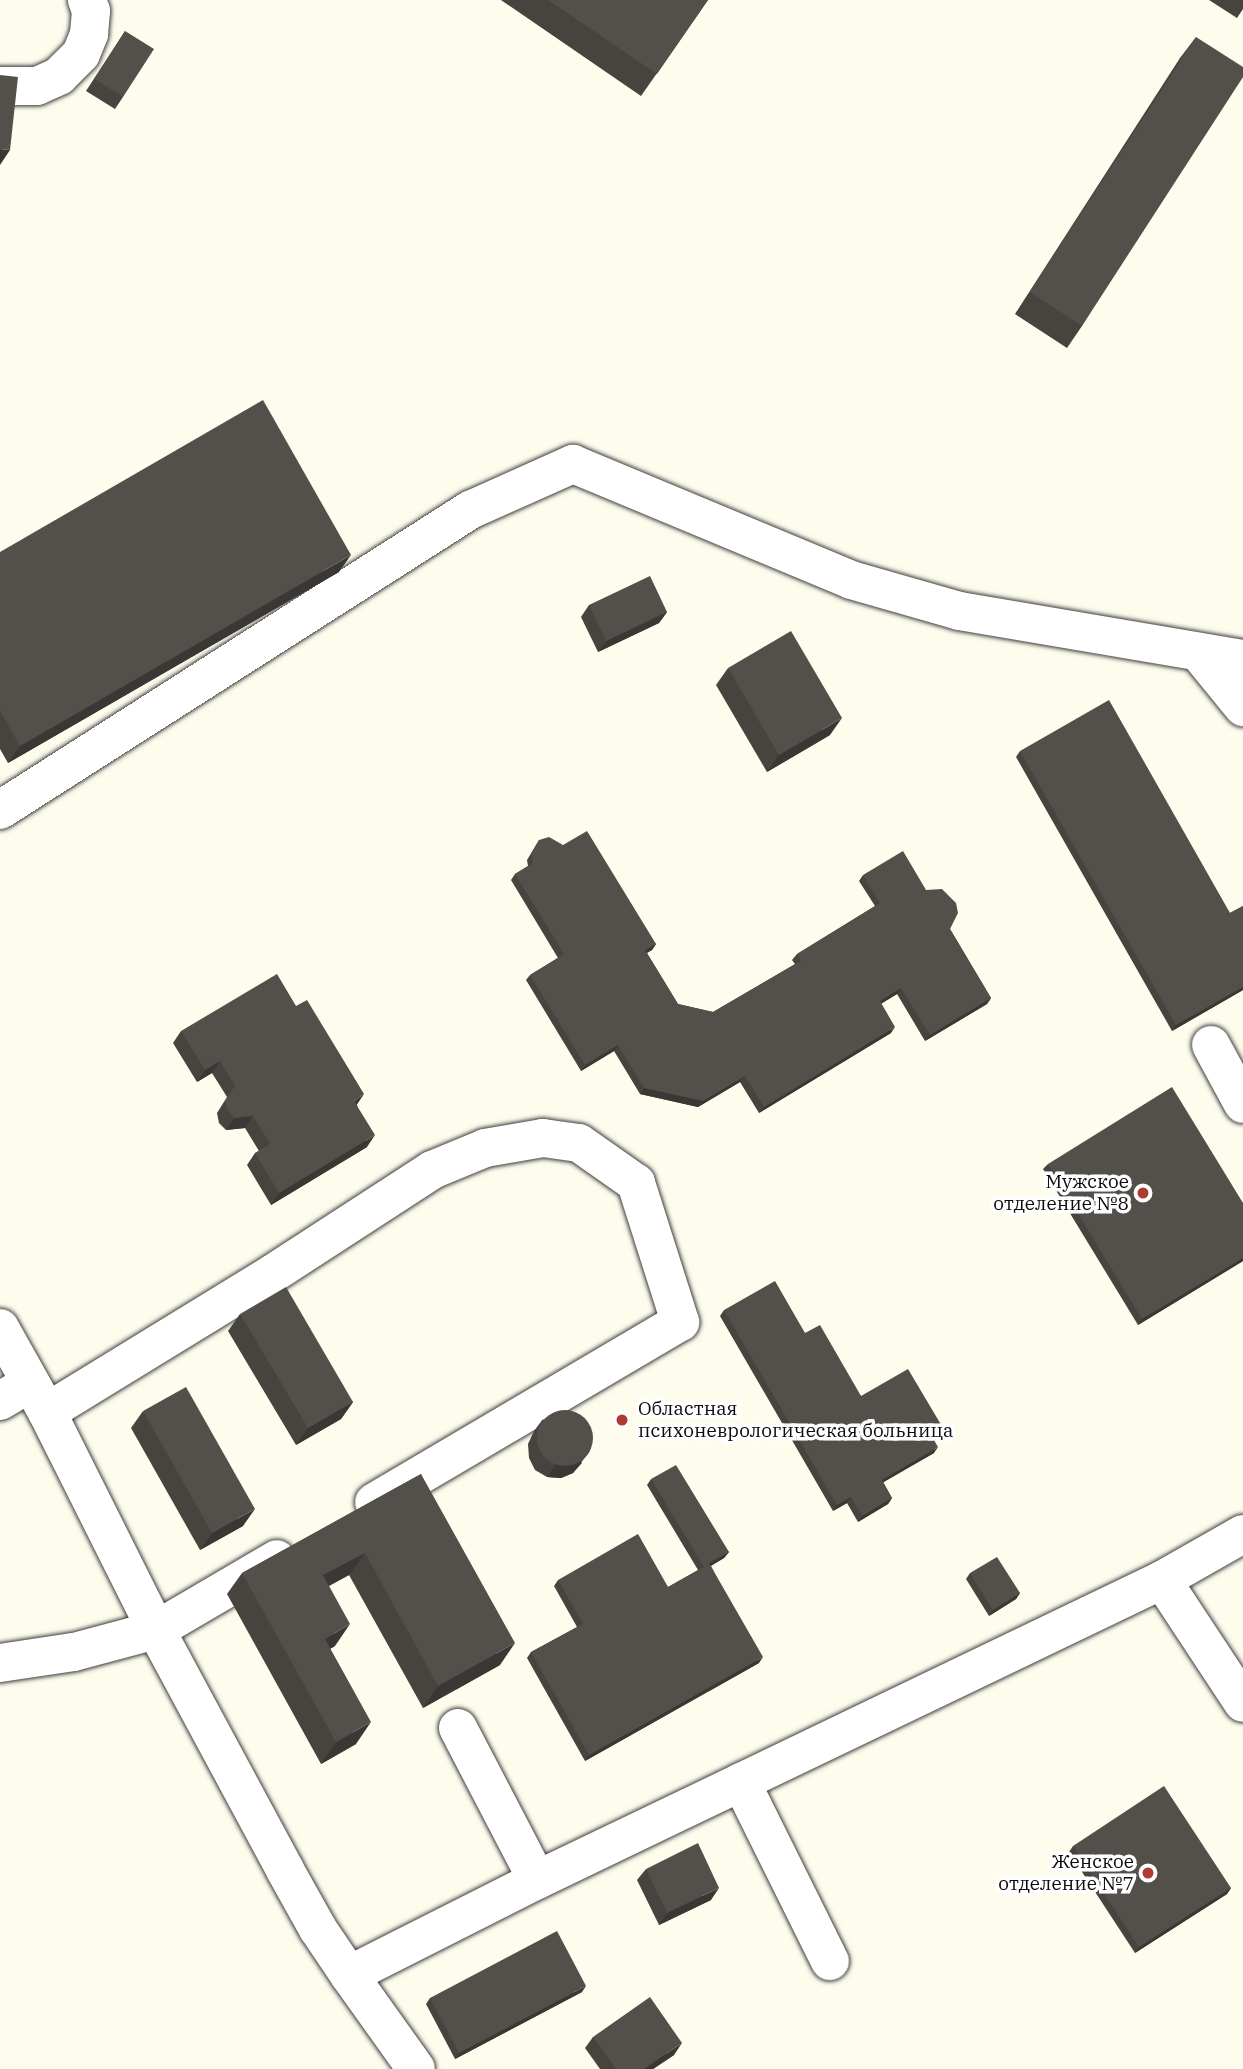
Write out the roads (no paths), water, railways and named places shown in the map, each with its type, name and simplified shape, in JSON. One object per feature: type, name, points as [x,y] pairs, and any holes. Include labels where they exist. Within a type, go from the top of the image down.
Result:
[{"type":"lane","points":[[0,86],[37,86],[59,76],[81,54],[89,34],[91,11],[87,0]]},
{"type":"lane","points":[[0,810],[470,510],[573,464],[851,580],[959,611],[1243,659]]},
{"type":"lane","points":[[1199,653],[1243,706]]},
{"type":"lane","points":[[1211,1045],[1243,1104]]},
{"type":"lane","points":[[26,1399],[272,1274],[432,1170],[485,1147],[543,1138],[579,1143],[636,1183],[680,1322],[346,1518]]},
{"type":"lane","points":[[0,1328],[26,1399],[156,1630],[318,1929],[416,2069]]},
{"type":"lane","points":[[349,1975],[537,1880],[1161,1580],[1243,1534]]},
{"type":"lane","points":[[0,1663],[74,1652],[156,1630],[311,1539]]},
{"type":"lane","points":[[1161,1580],[1243,1703]]},
{"type":"lane","points":[[458,1728],[537,1880]]},
{"type":"lane","points":[[741,1782],[830,1961]]},
{"type":"place","name":"Мужское отделение №8","points":[[1143,1193]]},
{"type":"place","name":"Областная психоневрологическая больница","points":[[622,1420]]},
{"type":"place","name":"Женское отделение №7","points":[[1148,1873]]}]
